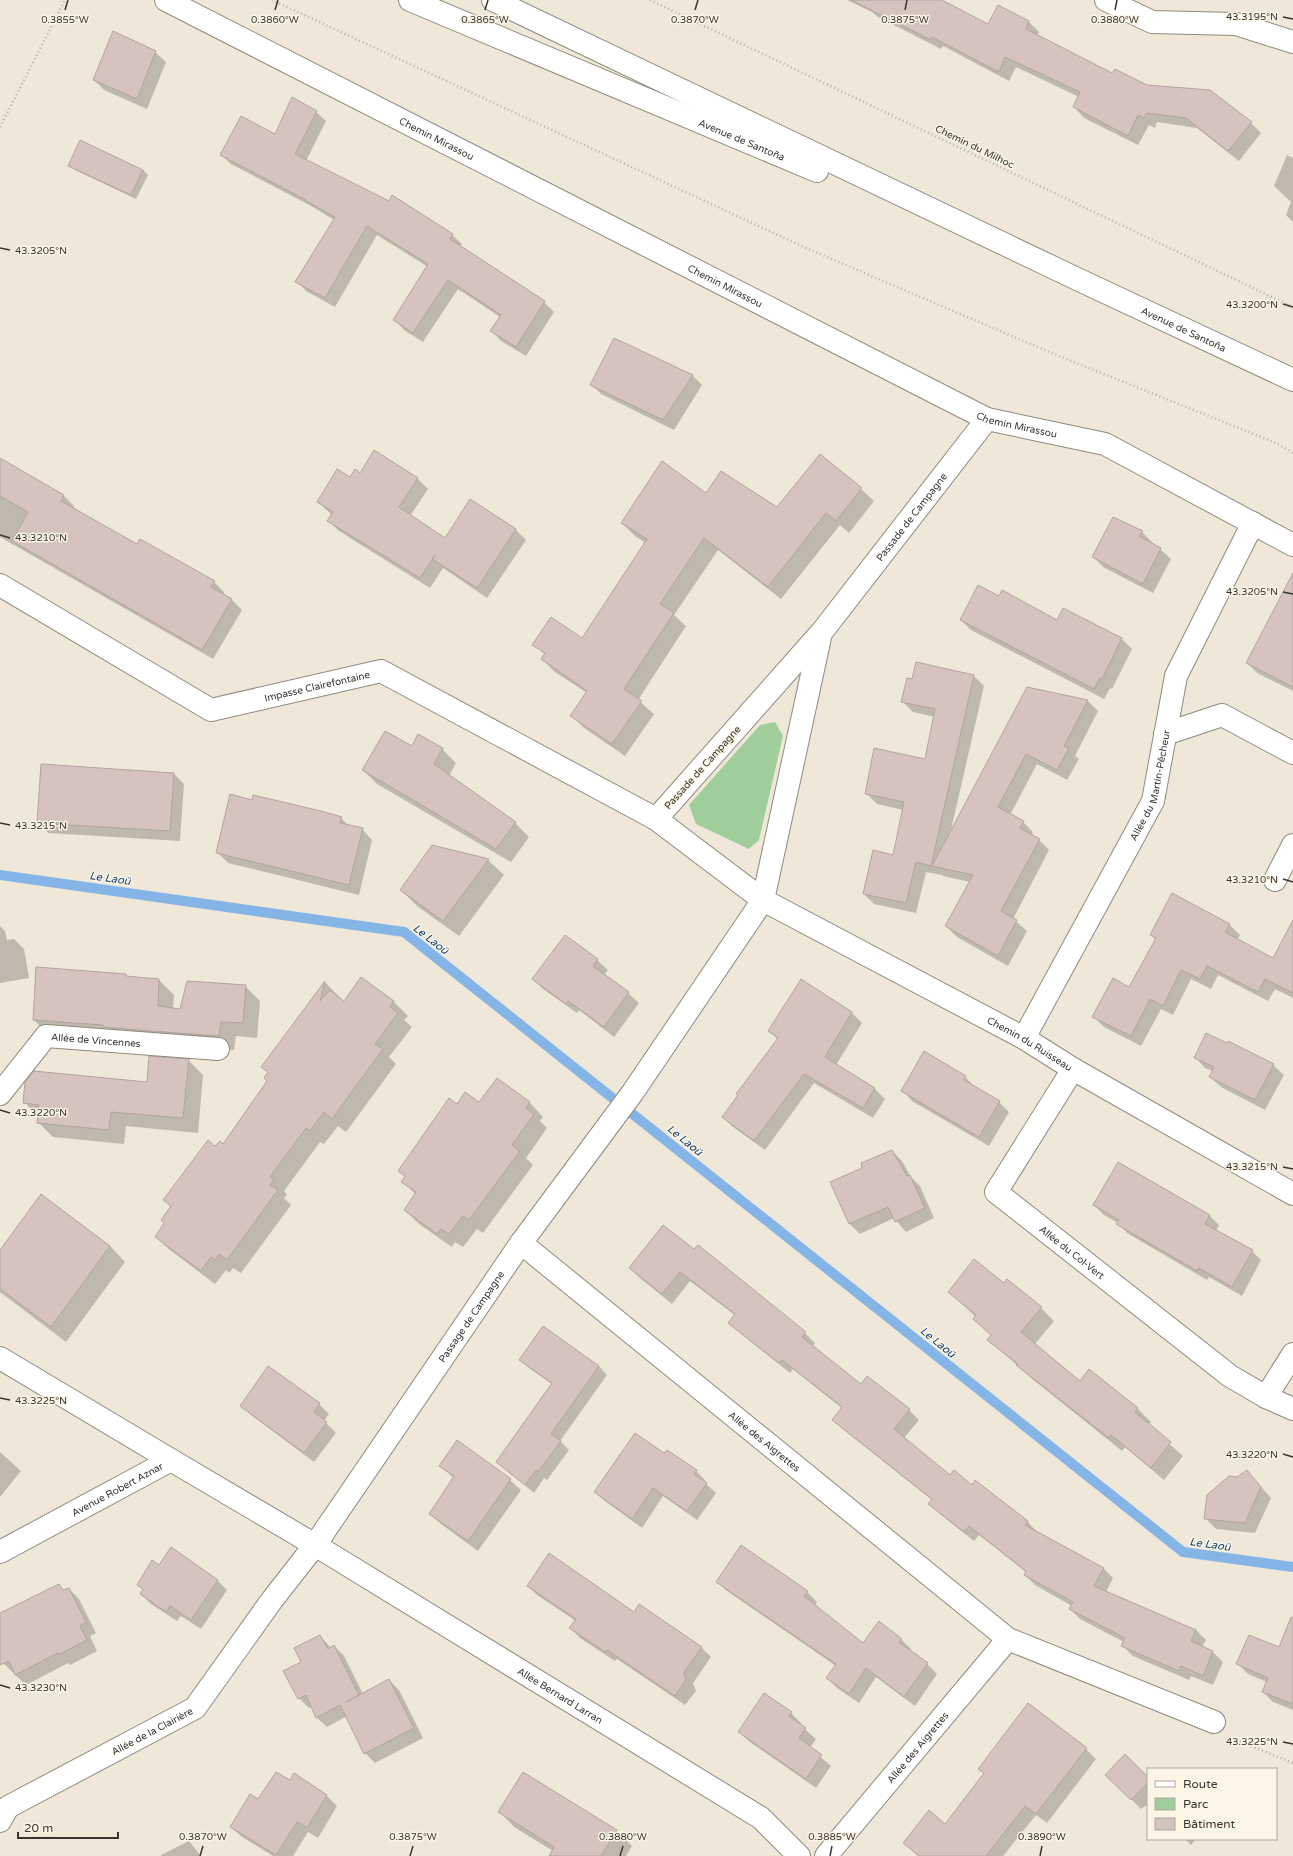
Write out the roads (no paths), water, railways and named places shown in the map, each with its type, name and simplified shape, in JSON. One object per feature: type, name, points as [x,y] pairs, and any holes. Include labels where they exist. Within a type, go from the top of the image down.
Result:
[{"type":"street","name":"Chemin Mirassou","points":[[166,0],[987,419],[1105,444],[1293,544]]},
{"type":"street","name":"Avenue de Santoña","points":[[410,0],[1075,278]]},
{"type":"street","name":"Avenue de Santoña","points":[[493,0],[1075,278],[1293,380]]},
{"type":"street","points":[[1106,0],[1152,22],[1236,24],[1293,42]]},
{"type":"street","name":"Passade de Campagne","points":[[763,900],[656,818],[821,633],[987,419]]},
{"type":"street","name":"Allée du Martin-Pêcheur","points":[[1024,1038],[1153,801],[1176,676],[1252,523]]},
{"type":"street","name":"Impasse Clairefontaine","points":[[0,585],[211,710],[381,671],[656,818]]},
{"type":"street","name":"Passade de Campagne","points":[[633,1092],[763,900],[821,633]]},
{"type":"street","points":[[1165,734],[1222,715],[1293,753]]},
{"type":"street","points":[[1275,880],[1293,845]]},
{"type":"street","name":"Chemin du Ruisseau","points":[[763,900],[1024,1038],[1074,1069],[1293,1194]]},
{"type":"street","name":"Allée de Vincennes","points":[[0,1094],[46,1036],[218,1049]]},
{"type":"street","name":"Allée du Col-Vert","points":[[1074,1069],[996,1192],[1230,1376],[1266,1397],[1293,1409]]},
{"type":"street","name":"Passage de Campagne","points":[[315,1545],[521,1244],[633,1092]]},
{"type":"street","name":"Allée des Aigrettes","points":[[521,1244],[1008,1639],[1214,1722]]},
{"type":"street","points":[[1266,1397],[1293,1354]]},
{"type":"street","points":[[0,1358],[171,1460]]},
{"type":"street","name":"Avenue Robert Aznar","points":[[0,1552],[171,1460],[315,1545]]},
{"type":"street","name":"Allée de la Clairière","points":[[0,1821],[8,1807],[196,1708],[272,1600],[315,1545]]},
{"type":"street","name":"Allée Bernard Larran","points":[[315,1545],[761,1818],[798,1856]]},
{"type":"street","name":"Allée des Aigrettes","points":[[826,1856],[1008,1639]]},
{"type":"waterway","name":"Le Laoü","points":[[0,875],[404,932],[1183,1552],[1293,1567]]}]
